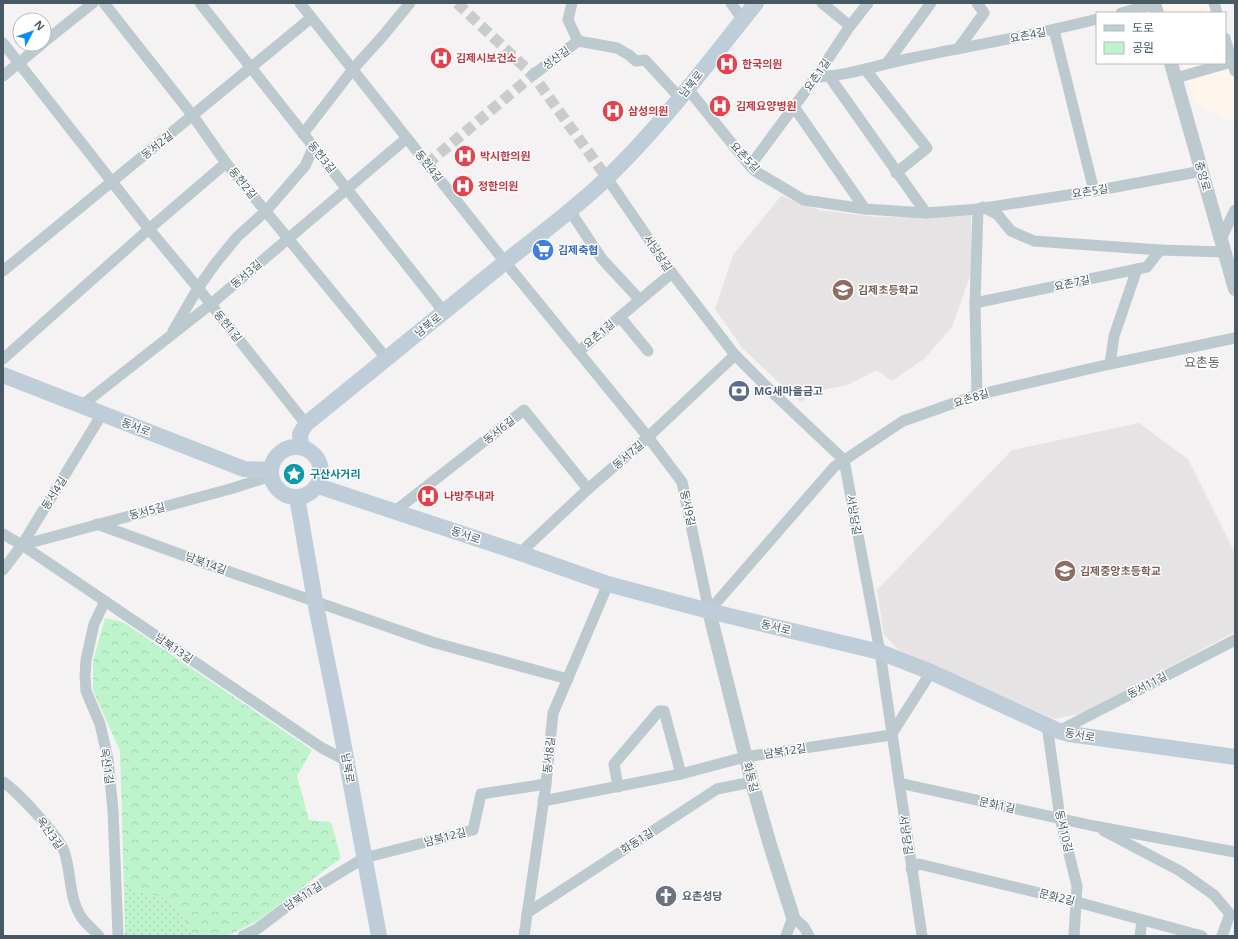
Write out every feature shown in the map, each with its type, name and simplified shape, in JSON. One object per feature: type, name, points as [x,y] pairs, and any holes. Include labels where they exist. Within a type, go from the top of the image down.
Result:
[{"type":"main road","name":"남북로","points":[[306,424],[505,262],[570,212],[607,178],[684,94],[756,3]]},
{"type":"main road","name":"동서로","points":[[3,375],[244,469],[271,473]]},
{"type":"main road","points":[[301,447],[300,434],[306,424]]},
{"type":"main road","points":[[295,446],[301,447],[312,452],[320,462],[322,474],[318,486],[309,494],[297,497],[285,495],[276,487],[271,473],[274,458],[283,450],[295,446]]},
{"type":"main road","name":"동서로","points":[[318,486],[608,584],[709,611],[880,652],[931,672],[1068,734],[1235,757]]},
{"type":"main road","name":"남북로","points":[[297,497],[315,601],[347,761],[379,936]]},
{"type":"street","points":[[52,36],[93,3]]},
{"type":"street","name":"동헌2길","points":[[104,3],[193,116],[226,163],[387,358]]},
{"type":"street","name":"동헌3길","points":[[200,3],[444,312]]},
{"type":"street","name":"동헌4길","points":[[300,3],[505,262]]},
{"type":"street","points":[[572,3],[568,20],[578,41]]},
{"type":"street","points":[[731,3],[742,20]]},
{"type":"street","points":[[822,3],[850,26]]},
{"type":"street","name":"요촌1길","points":[[750,166],[816,77],[850,26],[868,3]]},
{"type":"street","points":[[887,63],[930,3]]},
{"type":"street","points":[[958,48],[984,13],[977,3]]},
{"type":"street","points":[[303,134],[353,69],[412,4]]},
{"type":"street","points":[[1127,12],[1155,7]]},
{"type":"street","name":"동서2길","points":[[3,272],[312,18]]},
{"type":"street","name":"요촌4길","points":[[816,77],[866,69],[958,48],[1054,30],[1096,19]]},
{"type":"street","points":[[1054,30],[1094,191]]},
{"type":"street","name":"성산길","points":[[533,75],[578,41]]},
{"type":"street","name":"요촌5길","points":[[578,41],[617,48],[636,61],[645,60],[684,94],[755,171],[804,200],[865,209],[926,213],[981,208],[1094,191],[1202,171]]},
{"type":"street","points":[[1176,78],[1234,64],[1226,41]]},
{"type":"street","name":"동헌1길","points":[[3,43],[148,229],[211,304],[306,424]]},
{"type":"street","points":[[3,76],[32,52]]},
{"type":"street","name":"중앙로","points":[[1171,64],[1235,289]]},
{"type":"street","points":[[866,69],[927,148],[896,172]]},
{"type":"street","points":[[829,76],[926,213]]},
{"type":"street","points":[[794,107],[865,209]]},
{"type":"street","name":"동서3길","points":[[82,406],[211,304],[407,138]]},
{"type":"street","points":[[170,336],[198,288],[215,264],[237,237],[266,211],[305,166],[314,146]]},
{"type":"street","points":[[3,359],[148,229],[226,163]]},
{"type":"street","name":"서낭당길","points":[[607,178],[672,273],[735,355],[844,460],[880,652],[891,735],[922,936]]},
{"type":"street","points":[[977,395],[975,303],[981,208],[998,216],[1011,231],[1034,241],[1160,250],[1223,245],[1235,210]]},
{"type":"street","points":[[570,212],[602,259],[640,300]]},
{"type":"street","name":"요촌7길","points":[[975,303],[1137,270],[1147,267],[1160,250]]},
{"type":"street","name":"동서9길","points":[[505,262],[648,437],[682,482],[709,611]]},
{"type":"street","points":[[1110,364],[1114,336],[1137,270]]},
{"type":"street","name":"요촌1길","points":[[578,352],[672,273]]},
{"type":"street","name":"요촌1길","points":[[620,317],[648,352]]},
{"type":"street","name":"요촌8길","points":[[844,460],[903,420],[977,395],[1110,364],[1235,338]]},
{"type":"street","name":"동서7길","points":[[520,553],[588,489],[648,437],[735,355]]},
{"type":"street","name":"동서6길","points":[[395,511],[524,410],[588,489]]},
{"type":"street","name":"동서4길","points":[[3,570],[22,545],[102,414]]},
{"type":"street","points":[[709,611],[834,468],[844,460]]},
{"type":"street","name":"동서5길","points":[[22,545],[230,490],[271,473]]},
{"type":"street","name":"남북14길","points":[[98,524],[315,601]]},
{"type":"street","name":"남북13길","points":[[3,534],[22,545],[322,748],[347,761]]},
{"type":"street","name":"동서8길","points":[[524,936],[546,784],[553,713],[608,584]]},
{"type":"street","name":"옥산1길","points":[[105,601],[94,624],[86,660],[85,676],[86,691],[100,724],[108,759],[113,810],[118,936]]},
{"type":"street","points":[[315,601],[432,642],[568,679]]},
{"type":"street","name":"화동길","points":[[709,611],[745,758],[770,845],[793,917],[804,927],[809,936]]},
{"type":"street","name":"동서11길","points":[[1053,728],[1235,640]]},
{"type":"street","points":[[891,735],[931,672]]},
{"type":"street","points":[[618,787],[614,764],[659,711],[664,711],[681,774]]},
{"type":"street","name":"동서10길","points":[[1053,728],[1060,818],[1077,886],[1074,936]]},
{"type":"street","name":"남북12길","points":[[543,801],[681,774],[745,758],[891,735]]},
{"type":"street","name":"옥산3길","points":[[3,782],[28,806],[57,840],[63,850],[72,897],[77,910],[83,919],[99,936]]},
{"type":"street","name":"화동1길","points":[[527,912],[717,789],[752,782]]},
{"type":"street","name":"남북12길","points":[[364,858],[473,830],[481,794],[546,784]]},
{"type":"street","name":"문화1길","points":[[899,784],[1094,826],[1235,852]]},
{"type":"street","name":"문화1길","points":[[1094,826],[1180,871],[1214,895],[1230,914],[1222,936]]},
{"type":"street","name":"남북11길","points":[[244,936],[257,932],[298,898],[364,858]]},
{"type":"street","name":"문화2길","points":[[911,869],[919,864],[1077,902],[1202,936]]},
{"type":"street","points":[[786,936],[793,917]]},
{"type":"street","points":[[1140,936],[1142,920]]},
{"type":"shaded area","points":[[1161,3],[1218,3],[1221,12],[1164,12]]},
{"type":"shaded area","points":[[1226,28],[1235,56],[1235,124],[1194,102],[1181,64],[1226,64]]},
{"type":"shaded area","name":"김제초등학교","points":[[781,196],[819,210],[877,217],[971,215],[972,271],[952,327],[924,359],[892,381],[877,370],[847,385],[823,390],[800,402],[743,349],[715,309],[733,255]]},
{"type":"shaded area","name":"김제중앙초등학교","points":[[1139,423],[1188,459],[1235,553],[1235,632],[1080,714],[1054,719],[899,650],[884,635],[877,590],[1012,450]]},
{"type":"green space","points":[[105,618],[123,622],[312,750],[297,776],[309,820],[331,822],[341,858],[257,921],[227,936],[195,936],[170,900],[124,887],[120,751],[93,690],[93,661]]},
{"type":"green space","points":[[124,887],[170,900],[195,936],[125,936]]},
{"type":"tunnel","points":[[457,3],[533,75],[607,178]]},
{"type":"tunnel","points":[[427,164],[533,75]]},
{"type":"place","name":"김제시보건소","points":[[441,58]]},
{"type":"place","name":"한국의원","points":[[727,64]]},
{"type":"place","name":"김제요양병원","points":[[720,106]]},
{"type":"place","name":"삼성의원","points":[[613,111]]},
{"type":"place","name":"박시한의원","points":[[465,156]]},
{"type":"place","name":"정한의원","points":[[463,186]]},
{"type":"place","name":"김제축협","points":[[543,250]]},
{"type":"place","name":"김제초등학교","points":[[843,290]]},
{"type":"place","name":"MG새마을금고","points":[[739,391]]},
{"type":"place","name":"구산사거리","points":[[294,474]]},
{"type":"place","name":"나방주내과","points":[[428,496]]},
{"type":"place","name":"김제중앙초등학교","points":[[1065,571]]},
{"type":"place","name":"요촌성당","points":[[666,896]]},
{"type":"district","name":"요촌동","points":[[1202,362]]}]
